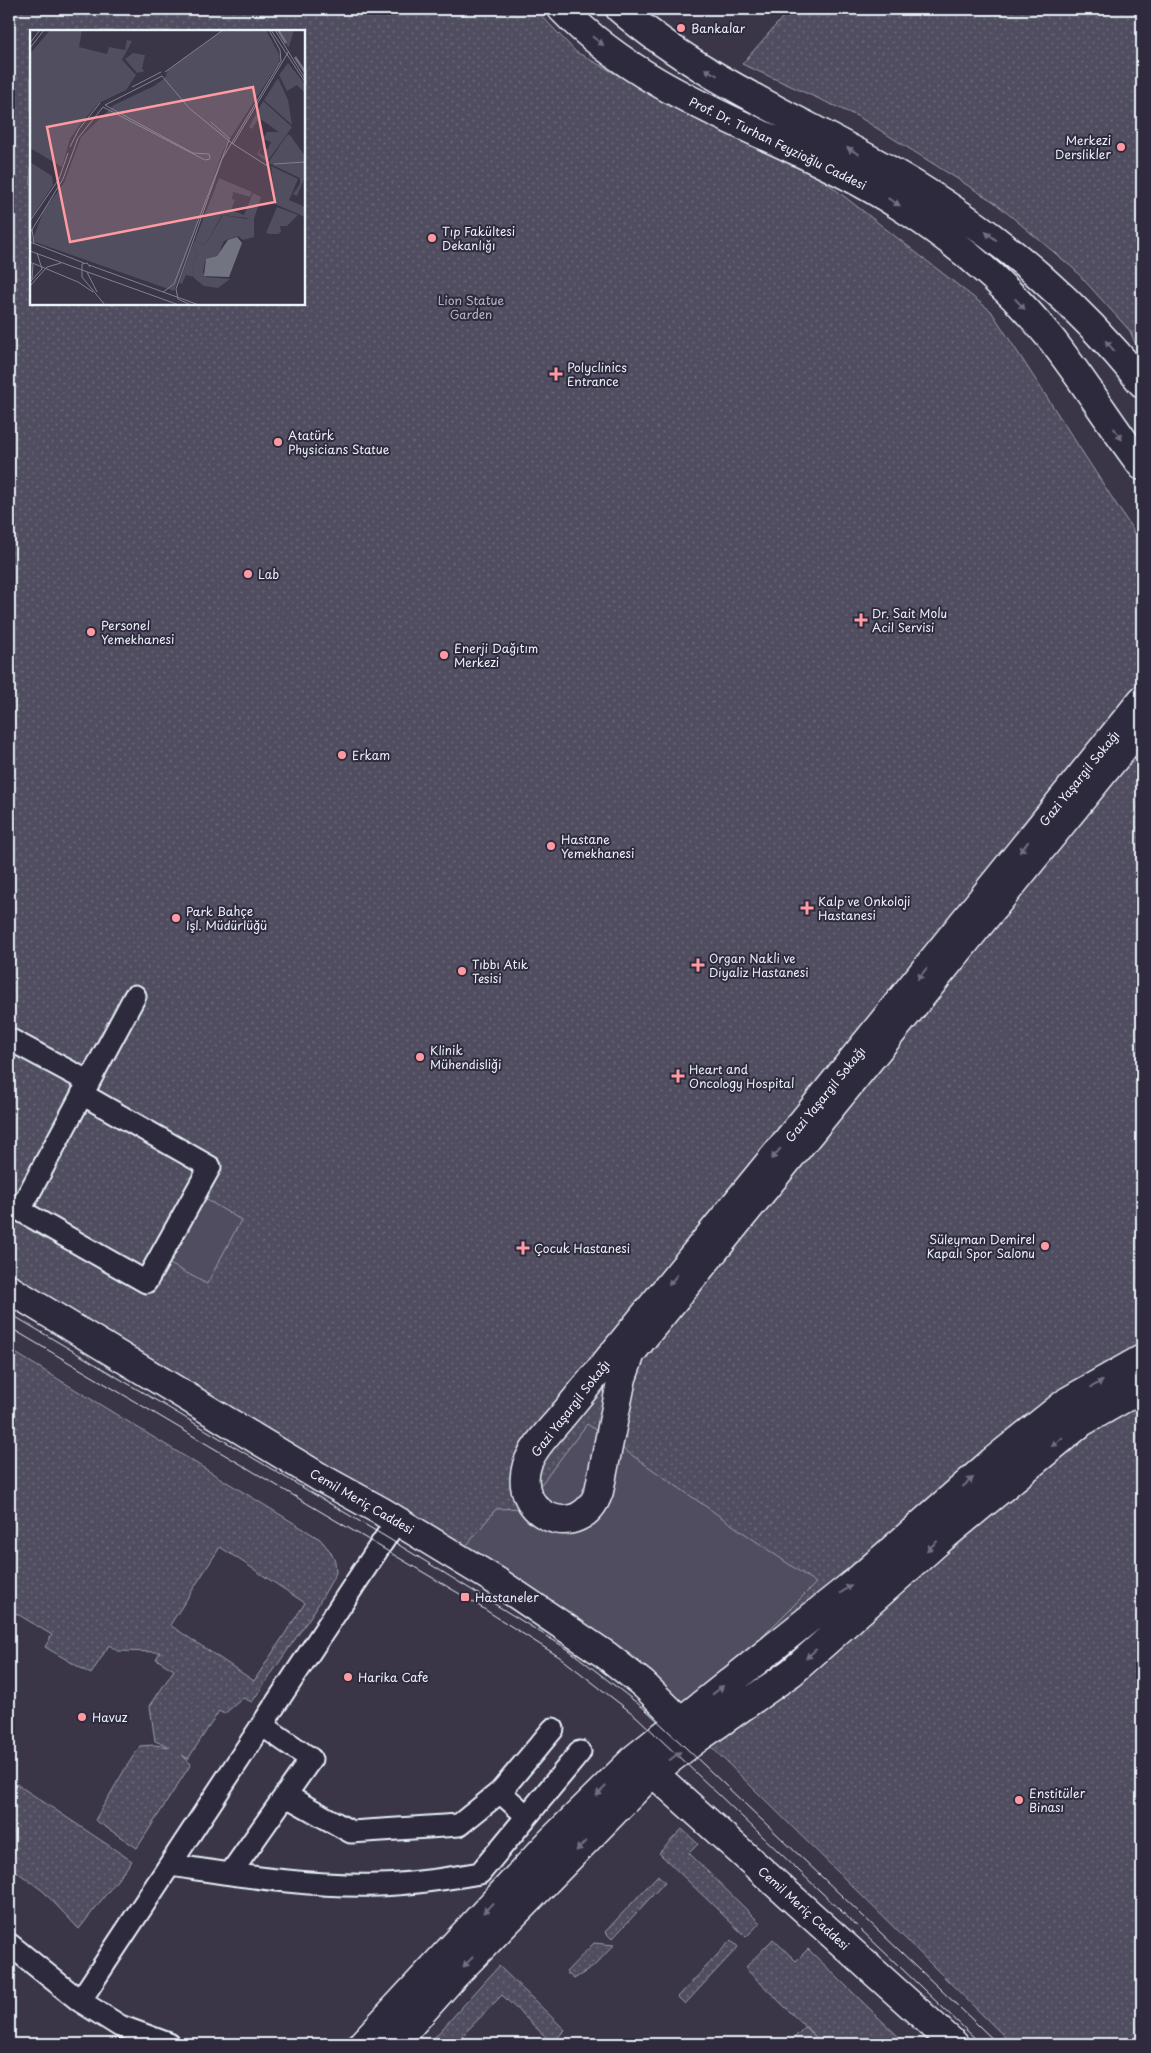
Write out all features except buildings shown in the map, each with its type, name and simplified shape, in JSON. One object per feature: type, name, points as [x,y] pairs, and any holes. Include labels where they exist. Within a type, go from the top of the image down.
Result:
[{"type":"street","name":"Prof. Dr. Turhan Feyzioğlu Caddesi","points":[[562,9],[614,54],[656,81],[724,118],[819,161],[861,183],[942,234],[988,272],[1032,316],[1071,366],[1140,462]]},
{"type":"street","name":"Prof. Dr. Turhan Feyzioğlu Caddesi","points":[[620,9],[655,37],[693,63],[918,187],[986,232],[1044,278],[1142,383]]},
{"type":"street","name":"Gazi Yaşargil Sokağı","points":[[1142,700],[810,1114],[562,1415],[532,1456],[526,1471],[526,1489],[532,1504],[542,1514],[555,1519],[570,1520],[584,1514],[591,1508],[599,1491],[622,1378],[631,1353],[1142,725]]},
{"type":"street","points":[[9,1039],[85,1088],[210,1167],[146,1282],[14,1207],[85,1088],[135,996]]},
{"type":"street","name":"Cemil Meriç Caddesi","points":[[9,1289],[321,1478],[397,1520],[498,1582],[580,1636],[643,1684],[689,1729]]},
{"type":"street","points":[[362,2044],[552,1841],[689,1729],[993,1460],[1068,1401],[1142,1359]]},
{"type":"street","points":[[689,1729],[792,1672],[942,1538],[1082,1422],[1142,1388]]},
{"type":"street","points":[[80,2001],[397,1520]]},
{"type":"street","points":[[230,1874],[311,1759],[262,1725]]},
{"type":"street","points":[[285,1795],[351,1832],[459,1825],[500,1792],[553,1728]]},
{"type":"street","points":[[170,1865],[230,1874],[319,1883],[379,1885],[444,1879],[480,1873],[580,1752]]},
{"type":"street","points":[[397,2044],[405,2031],[644,1765]]},
{"type":"street","name":"Cemil Meriç Caddesi","points":[[644,1765],[954,2044]]},
{"type":"street","points":[[500,1792],[527,1816]]},
{"type":"street","points":[[9,1944],[80,2001],[120,2026],[169,2044]]},
{"type":"green space","name":"Lion Statue Garden","points":[[9,9],[535,9],[576,52],[709,125],[818,176],[991,311],[1142,544],[1142,2044],[1012,2044],[674,1710],[621,1663],[9,1297]]},
{"type":"green space","points":[[790,9],[1142,9],[1142,359],[1130,331],[1074,269],[994,202],[859,117],[742,64]]},
{"type":"green space","points":[[202,1197],[241,1220],[207,1284],[166,1262]]},
{"type":"green space","points":[[9,1349],[320,1539],[330,1551],[335,1561],[336,1573],[315,1610],[252,1702],[243,1698],[224,1714],[219,1711],[188,1759],[182,1755],[191,1764],[137,1848],[95,1820],[140,1746],[170,1747],[155,1741],[150,1706],[174,1670],[156,1659],[160,1652],[118,1651],[109,1645],[91,1674],[45,1647],[52,1635],[9,1609]],"holes":[[[220,1547],[305,1603],[254,1681],[170,1625]]]},
{"type":"green space","points":[[587,1424],[816,1583],[696,1703],[674,1710],[459,1555],[496,1509],[523,1508]]},
{"type":"green space","points":[[9,1779],[132,1861],[79,1929],[43,1891],[9,1866]]},
{"type":"green space","points":[[682,1829],[698,1844],[689,1853],[760,1923],[746,1937],[659,1853]]},
{"type":"green space","points":[[658,1875],[665,1882],[612,1939],[605,1932]]},
{"type":"green space","points":[[773,1939],[796,1961],[808,1949],[906,2044],[823,2044],[745,1968]]},
{"type":"green space","points":[[731,1940],[738,1947],[685,2004],[678,1997]]},
{"type":"green space","points":[[594,1943],[614,1945],[593,1967],[574,1979],[566,1972]]},
{"type":"green space","points":[[499,1966],[565,2030],[552,2043],[502,1995],[462,2036],[473,2044],[426,2044],[434,2038]]},
{"type":"green space","points":[[805,2027],[823,2044],[788,2044]]},
{"type":"tram line","points":[[9,1313],[386,1537],[569,1650],[646,1710],[998,2044]]},
{"type":"tram line","points":[[9,1327],[465,1597],[561,1658],[637,1717],[981,2044]]},
{"type":"place","name":"Bankalar","points":[[681,28]]},
{"type":"place","name":"Merkezi Derslikler","points":[[1121,147]]},
{"type":"place","name":"Tıp Fakültesi Dekanlığı","points":[[432,238]]},
{"type":"place","name":"Polyclinics Entrance","points":[[556,374]]},
{"type":"place","name":"Atatürk Physicians Statue","points":[[278,442]]},
{"type":"place","name":"Lab","points":[[248,574]]},
{"type":"place","name":"Dr. Sait Molu Acil Servisi","points":[[861,620]]},
{"type":"place","name":"Personel Yemekhanesi","points":[[91,632]]},
{"type":"place","name":"Enerji Dağıtım Merkezi","points":[[444,655]]},
{"type":"place","name":"Erkam","points":[[342,755]]},
{"type":"place","name":"Hastane Yemekhanesi","points":[[551,846]]},
{"type":"place","name":"Kalp ve Onkoloji Hastanesi","points":[[807,908]]},
{"type":"place","name":"Park Bahçe Işl. Müdürlüğü","points":[[176,918]]},
{"type":"place","name":"Organ Nakli ve Diyaliz Hastanesi","points":[[698,965]]},
{"type":"place","name":"Tıbbı Atık Tesisi","points":[[462,971]]},
{"type":"place","name":"Klinik Mühendisliği","points":[[420,1057]]},
{"type":"place","name":"Heart and Oncology Hospital","points":[[678,1076]]},
{"type":"place","name":"Süleyman Demirel Kapalı Spor Salonu","points":[[1045,1246]]},
{"type":"place","name":"Çocuk Hastanesi","points":[[523,1248]]},
{"type":"place","name":"Hastaneler","points":[[465,1597]]},
{"type":"place","name":"Harika Cafe","points":[[348,1677]]},
{"type":"place","name":"Havuz","points":[[82,1717]]},
{"type":"place","name":"Enstitüler Binası","points":[[1019,1800]]}]
